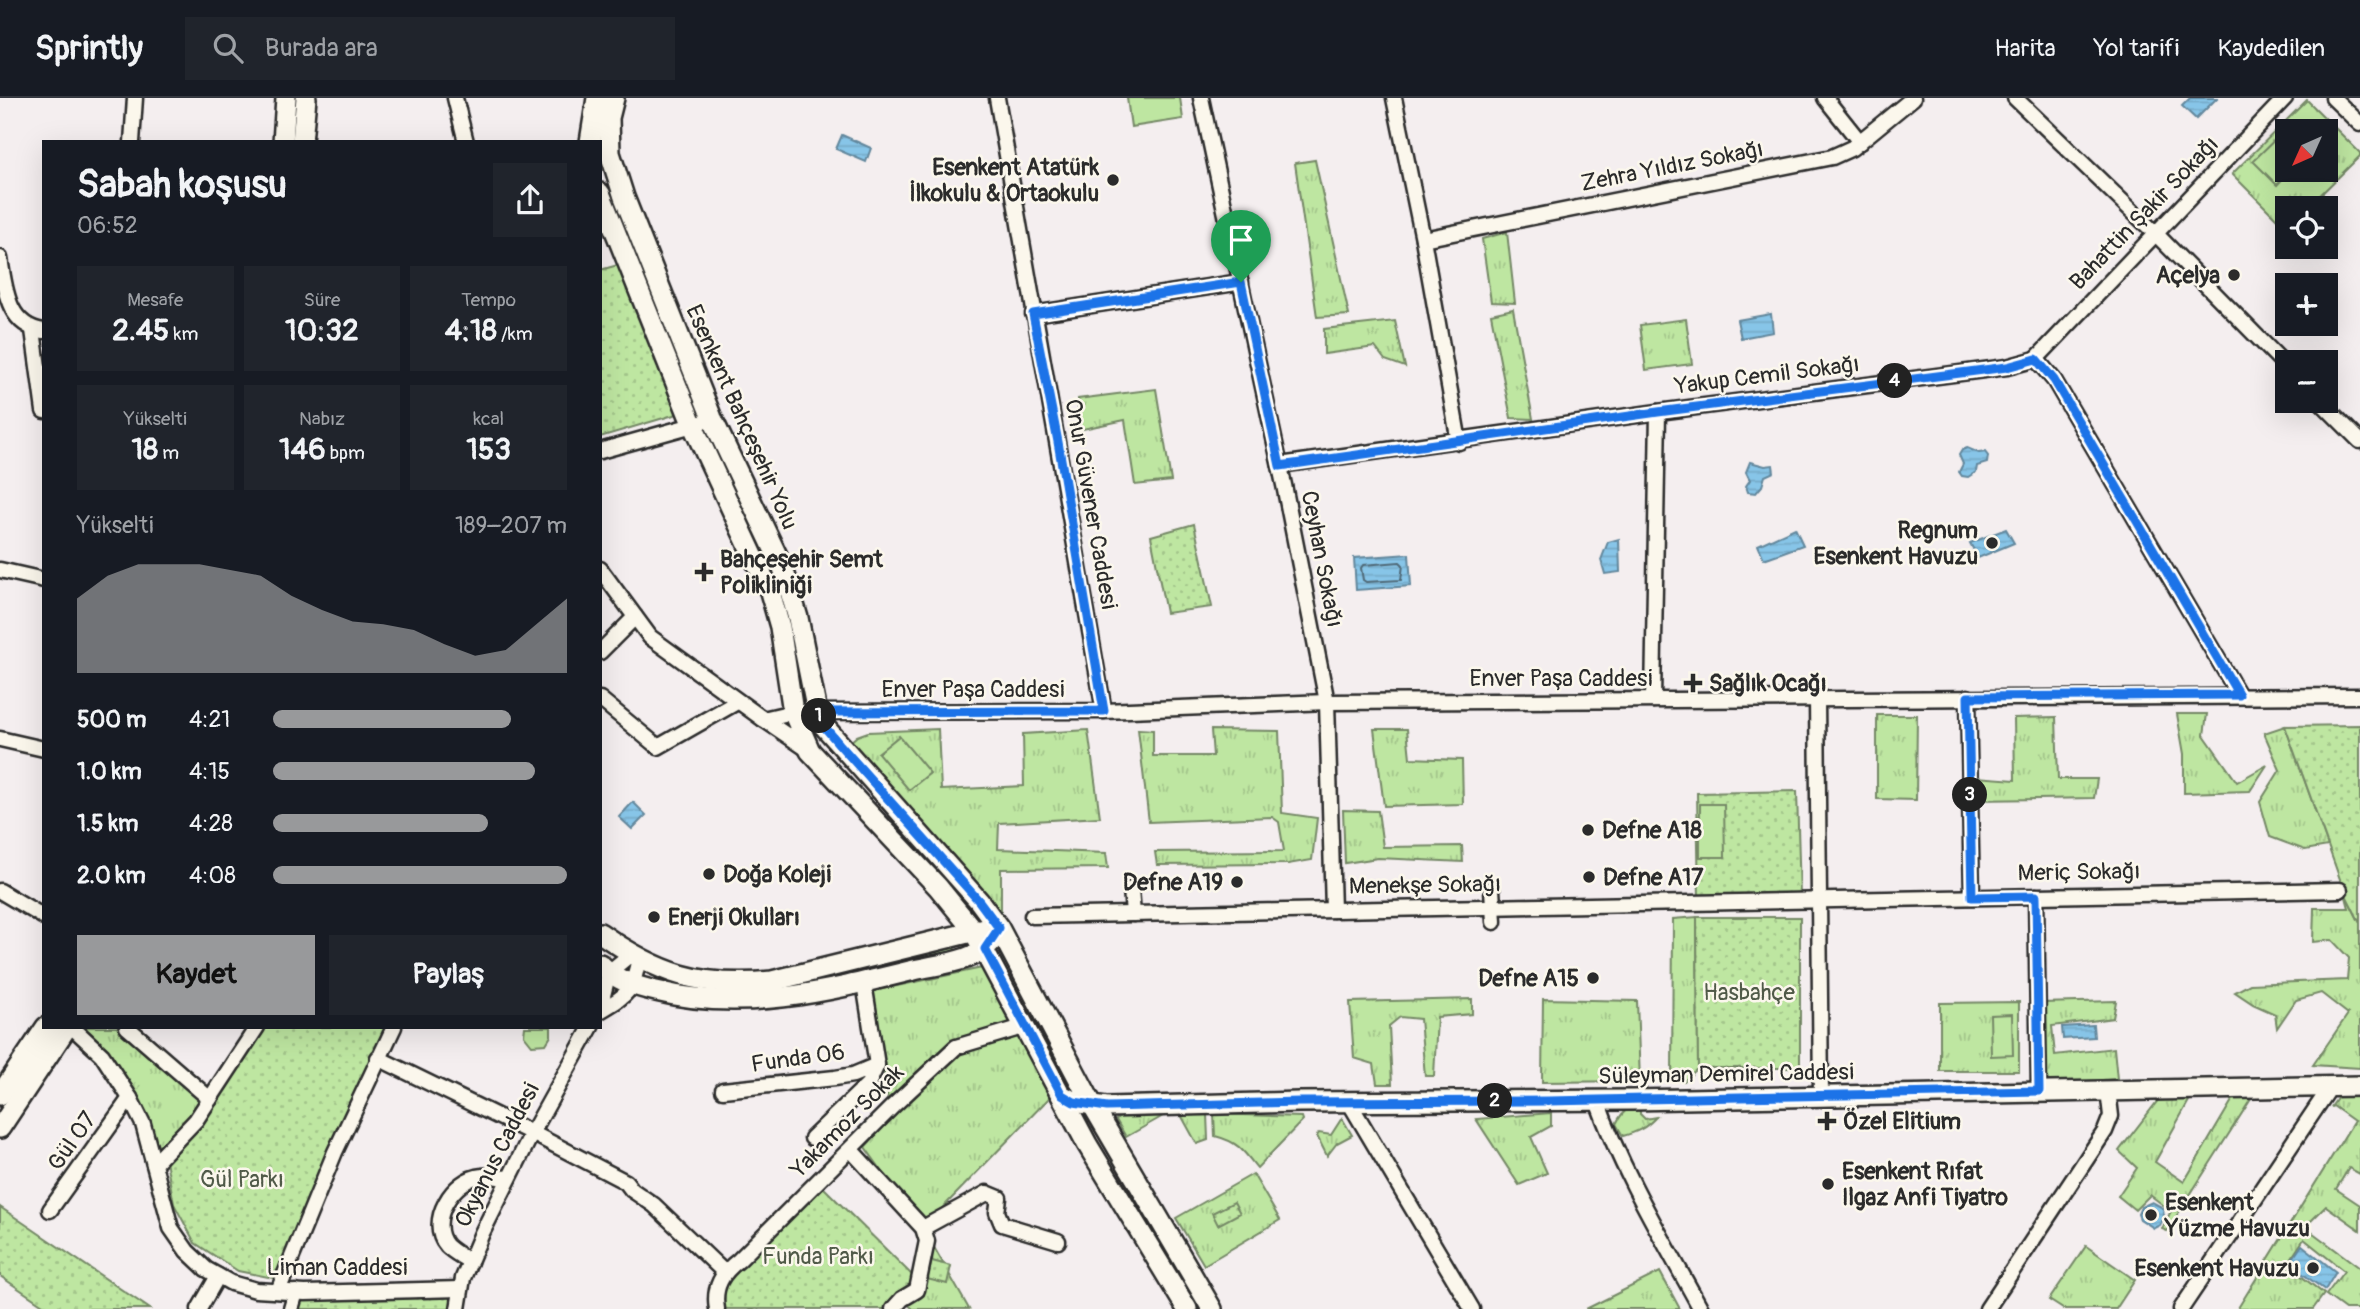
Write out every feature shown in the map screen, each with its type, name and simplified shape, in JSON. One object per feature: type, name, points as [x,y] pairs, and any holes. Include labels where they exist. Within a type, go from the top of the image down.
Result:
[{"type":"main road","points":[[283,140],[286,98]]},
{"type":"main road","points":[[302,140],[306,98]]},
{"type":"main road","points":[[590,140],[597,98]]},
{"type":"main road","name":"Esenkent Bahçeşehir Yolu","points":[[614,98],[609,118],[610,153],[624,197],[712,418],[783,568],[798,618],[810,751],[938,887],[973,930],[1082,1135],[1187,1309]]},
{"type":"main road","name":"Esenkent Bahçeşehir Yolu","points":[[602,198],[693,426],[770,592],[805,712],[823,725],[979,901],[999,928],[1093,1106],[1212,1309]]},
{"type":"main road","points":[[602,934],[635,956],[664,969],[701,981],[736,985],[772,981],[973,930],[999,928]]},
{"type":"main road","points":[[605,968],[619,980],[634,986],[676,996],[719,1002],[757,1001],[864,983],[964,958],[985,949],[999,928]]},
{"type":"main road","points":[[0,1095],[45,1029]]},
{"type":"main road","points":[[0,1128],[66,1029]]},
{"type":"main road","name":"Süleyman Demirel Caddesi","points":[[1093,1106],[1597,1101],[2360,1086]]},
{"type":"main road","points":[[1062,1095],[1074,1102],[1093,1106],[1085,1115],[1082,1135]]},
{"type":"street","points":[[132,140],[135,98]]},
{"type":"street","points":[[455,98],[466,140]]},
{"type":"street","name":"Onur Güvener Caddesi","points":[[997,98],[1104,711]]},
{"type":"street","name":"Ceyhan Sokağı","points":[[1201,98],[1280,466],[1327,702],[1333,910]]},
{"type":"street","points":[[1394,98],[1423,239],[1459,442]]},
{"type":"street","points":[[1825,98],[1860,142]]},
{"type":"street","name":"Zehra Yıldız Sokağı","points":[[1423,239],[1832,157],[1860,142],[1913,98]]},
{"type":"street","points":[[2015,98],[2155,233],[2275,356]]},
{"type":"street","name":"Bahattin Şakir Sokağı","points":[[2036,359],[2285,98]]},
{"type":"street","points":[[2333,98],[2360,124]]},
{"type":"street","points":[[0,258],[7,299],[15,316],[39,331],[42,379]]},
{"type":"street","points":[[1033,314],[1241,282]]},
{"type":"street","points":[[2036,359],[2054,380],[2239,695]]},
{"type":"street","name":"Yakup Cemil Sokağı","points":[[1280,466],[1658,412],[2007,367],[2036,359]]},
{"type":"street","points":[[1653,700],[1658,412]]},
{"type":"street","points":[[2332,413],[2360,441]]},
{"type":"street","points":[[602,450],[693,426],[712,418]]},
{"type":"street","points":[[0,570],[42,577]]},
{"type":"street","points":[[602,572],[650,636],[737,702],[810,751]]},
{"type":"street","points":[[602,650],[635,617]]},
{"type":"street","name":"Enver Paşa Caddesi","points":[[763,719],[805,712],[1104,711],[1327,702],[2360,696]]},
{"type":"street","points":[[1968,697],[1972,897]]},
{"type":"street","points":[[1817,698],[1821,1097]]},
{"type":"street","points":[[602,701],[658,747],[737,702]]},
{"type":"street","points":[[0,739],[42,749]]},
{"type":"street","points":[[1131,889],[1133,914]]},
{"type":"street","points":[[1492,889],[1494,922]]},
{"type":"street","name":"Meriç Sokağı","points":[[1819,900],[2340,890]]},
{"type":"street","points":[[0,891],[42,916]]},
{"type":"street","points":[[2036,896],[2039,1091]]},
{"type":"street","name":"Menekşe Sokağı","points":[[1032,916],[1819,900]]},
{"type":"street","points":[[602,993],[605,968],[635,956],[634,986],[623,998],[602,1008]]},
{"type":"street","name":"Funda 06","points":[[813,1138],[868,1084],[877,1065],[864,983]]},
{"type":"street","name":"Liman Caddesi","points":[[74,1029],[102,1055],[130,1098],[143,1124],[171,1228],[187,1251],[206,1269],[231,1283],[257,1290],[296,1292],[461,1289]]},
{"type":"street","points":[[129,1029],[210,1099]]},
{"type":"street","points":[[154,1164],[196,1120],[256,1029]]},
{"type":"street","points":[[278,1291],[335,1152],[393,1029]]},
{"type":"street","name":"Okyanus Caddesi","points":[[458,1309],[463,1278],[509,1178],[590,1029]]},
{"type":"street","name":"Yakamoz Sokak","points":[[724,1272],[956,1047],[1016,1029]]},
{"type":"street","points":[[378,1058],[533,1133],[626,1182],[724,1272],[715,1296],[717,1309]]},
{"type":"street","name":"Funda 06","points":[[723,1090],[835,1078],[853,1075],[877,1065]]},
{"type":"street","points":[[2181,1309],[2331,1086]]},
{"type":"street","points":[[1987,1309],[2105,1131],[2111,1116],[2108,1090]]},
{"type":"street","name":"Gül 07","points":[[50,1210],[130,1098]]},
{"type":"street","points":[[1597,1101],[1613,1145],[1701,1309]]},
{"type":"street","points":[[1349,1102],[1472,1309]]},
{"type":"street","points":[[850,1150],[923,1228],[927,1241],[917,1290],[903,1306]]},
{"type":"street","points":[[470,1262],[446,1246],[439,1230],[442,1206],[460,1186],[480,1175],[509,1178]]},
{"type":"street","points":[[923,1228],[987,1193],[999,1198],[997,1212],[1002,1224],[1058,1241]]},
{"type":"street","points":[[199,1309],[218,1276]]},
{"type":"street","points":[[291,1309],[296,1292]]},
{"type":"green space","points":[[1127,98],[1180,98],[1183,119],[1131,127]]},
{"type":"green space","points":[[2307,100],[2326,119],[2288,119]]},
{"type":"green space","points":[[2338,131],[2360,153],[2338,178]]},
{"type":"green space","points":[[2275,132],[2275,182],[2334,182],[2319,196],[2275,196],[2275,217],[2232,174]]},
{"type":"green space","points":[[2275,140],[2275,182],[2280,182],[2277,185],[2253,161]]},
{"type":"green space","points":[[1315,160],[1349,315],[1317,317],[1295,163]]},
{"type":"green space","points":[[1507,232],[1515,303],[1491,302],[1482,239]]},
{"type":"green space","points":[[618,265],[677,414],[602,436],[602,269]]},
{"type":"green space","points":[[1513,309],[1533,419],[1511,418],[1491,314]]},
{"type":"green space","points":[[1686,319],[1692,364],[1646,370],[1640,325]]},
{"type":"green space","points":[[1395,321],[1405,367],[1385,360],[1375,347],[1324,354],[1324,329]]},
{"type":"green space","points":[[1156,389],[1171,481],[1135,485],[1125,420],[1078,430],[1078,399]]},
{"type":"green space","points":[[1194,524],[1212,607],[1166,613],[1151,536]]},
{"type":"green space","points":[[2177,714],[2207,714],[2204,735],[2237,782],[2267,765],[2250,791],[2184,793],[2184,754]]},
{"type":"green space","points":[[1877,715],[1917,715],[1916,800],[1877,799]]},
{"type":"green space","points":[[2056,717],[2058,779],[2097,779],[2094,798],[1977,800],[1977,777],[2015,780],[2014,718]]},
{"type":"green space","points":[[2360,725],[2360,923],[2345,893],[2285,726]]},
{"type":"green space","points":[[2285,726],[2328,846],[2305,850],[2270,837],[2260,802],[2280,770],[2264,733]]},
{"type":"green space","points":[[938,729],[941,790],[1024,786],[1023,734],[1088,730],[1100,817],[999,823],[998,849],[1106,853],[1108,868],[1001,869],[1001,912],[849,743],[868,732]]},
{"type":"green space","points":[[1138,729],[1153,730],[1153,756],[1213,756],[1211,730],[1279,731],[1282,813],[1317,818],[1312,860],[1288,864],[1157,865],[1155,852],[1284,851],[1279,822],[1272,817],[1149,822]]},
{"type":"green space","points":[[1374,729],[1407,729],[1410,758],[1462,760],[1463,804],[1384,806]]},
{"type":"green space","points":[[899,736],[930,773],[909,790],[878,753]]},
{"type":"green space","points":[[1797,791],[1800,897],[1699,899],[1697,793]]},
{"type":"green space","points":[[1700,804],[1724,804],[1725,857],[1700,857]]},
{"type":"green space","points":[[1343,810],[1378,811],[1383,847],[1462,846],[1463,862],[1378,858],[1345,863]]},
{"type":"green space","points":[[2345,893],[2360,923],[2360,1068],[2313,1065],[2348,1014],[2321,993],[2296,1000],[2277,1028],[2275,1014],[2235,992],[2250,984],[2347,980],[2349,958],[2332,940],[2313,942],[2314,908],[2349,908]]},
{"type":"green space","points":[[1697,917],[1698,1068],[1684,1081],[1672,1081],[1673,919]]},
{"type":"green space","name":"Hasbahçe","points":[[1697,917],[1800,917],[1800,1068],[1698,1068]]},
{"type":"green space","points":[[954,946],[955,952],[772,992],[672,987],[674,980],[694,985]]},
{"type":"green space","points":[[982,968],[1013,1022],[950,1041],[888,1101],[873,991]]},
{"type":"green space","points":[[1472,999],[1472,1014],[1437,1017],[1434,1076],[1425,1076],[1420,1019],[1400,1017],[1389,1026],[1392,1084],[1377,1084],[1374,1064],[1354,1058],[1350,1002]]},
{"type":"green space","points":[[1543,999],[1637,1001],[1640,1081],[1542,1082]]},
{"type":"green space","points":[[2116,1001],[2113,1018],[2052,1026],[2055,1055],[2114,1048],[2117,1079],[2043,1084],[2041,1003]]},
{"type":"green space","points":[[2019,1002],[2019,1071],[1940,1071],[1940,1003]]},
{"type":"green space","points":[[2012,1014],[2013,1055],[1991,1056],[1990,1015]]},
{"type":"green space","points":[[74,1029],[129,1029],[210,1099],[154,1164],[130,1098]]},
{"type":"green space","name":"Gül Parkı","points":[[264,1029],[385,1029],[335,1135],[282,1271],[273,1278],[238,1271],[195,1243],[174,1204],[166,1161],[223,1093]]},
{"type":"green space","points":[[525,1029],[551,1029],[551,1036],[546,1044],[532,1045],[524,1035]]},
{"type":"green space","points":[[1020,1036],[1052,1095],[923,1228],[865,1147],[894,1115],[963,1051]]},
{"type":"green space","points":[[2341,1093],[2360,1094],[2360,1174],[2349,1168],[2336,1189],[2360,1205],[2360,1230],[2326,1206],[2305,1227],[2360,1268],[2360,1309],[2345,1309],[2326,1295],[2344,1271],[2304,1239],[2287,1265],[2324,1294],[2313,1309],[2240,1309],[2238,1308],[2354,1121],[2331,1107]]},
{"type":"green space","points":[[2159,1099],[2190,1099],[2155,1162],[2184,1182],[2233,1099],[2251,1099],[2167,1231],[2162,1229],[2171,1211],[2150,1195],[2135,1210],[2118,1196],[2137,1168],[2119,1151]]},
{"type":"green space","points":[[1640,1107],[1640,1114],[1645,1119],[1656,1117],[1641,1129],[1623,1136],[1616,1124],[1618,1120],[1628,1110]]},
{"type":"green space","points":[[1551,1113],[1551,1126],[1531,1137],[1547,1173],[1519,1185],[1476,1119]]},
{"type":"green space","points":[[1207,1114],[1208,1140],[1197,1144],[1181,1115]]},
{"type":"green space","points":[[1214,1114],[1302,1117],[1303,1120],[1257,1168],[1239,1148],[1215,1136]]},
{"type":"green space","points":[[1165,1115],[1126,1137],[1116,1120],[1121,1116]]},
{"type":"green space","points":[[1342,1118],[1352,1135],[1337,1143],[1327,1156],[1317,1136],[1319,1133],[1331,1135]]},
{"type":"green space","points":[[1253,1174],[1280,1220],[1204,1265],[1176,1218]]},
{"type":"green space","name":"Funda Parkı","points":[[818,1182],[918,1281],[893,1309],[717,1309],[721,1278]]},
{"type":"green space","points":[[1234,1202],[1240,1213],[1218,1225],[1212,1213]]},
{"type":"green space","points":[[0,1207],[150,1309],[49,1309],[0,1276]]},
{"type":"green space","points":[[923,1228],[969,1309],[913,1309],[902,1299],[917,1290]]},
{"type":"green space","points":[[2086,1246],[2135,1280],[2116,1309],[2063,1309],[2049,1300]]},
{"type":"green space","points":[[932,1261],[951,1266],[947,1284],[927,1279]]},
{"type":"green space","points":[[1660,1272],[1680,1309],[1586,1309]]},
{"type":"green space","points":[[461,1289],[458,1309],[291,1309],[296,1292]]},
{"type":"water","points":[[2190,98],[2217,98],[2196,119],[2182,106]]},
{"type":"water","points":[[842,135],[871,148],[866,162],[836,149]]},
{"type":"water","points":[[1771,314],[1773,332],[1741,338],[1737,320]]},
{"type":"water","name":"Regnum Esenkent Havuzu","points":[[1967,448],[1979,453],[1985,452],[1988,456],[1987,463],[1977,466],[1976,472],[1968,477],[1959,472],[1963,464],[1959,455]]},
{"type":"water","points":[[1750,462],[1773,465],[1774,472],[1765,476],[1756,493],[1748,492],[1746,486],[1750,480],[1746,472]]},
{"type":"water","points":[[1795,528],[1803,545],[1764,559],[1758,545]]},
{"type":"water","name":"Regnum Esenkent Havuzu","points":[[2006,529],[2014,543],[1978,558],[1970,543]]},
{"type":"water","points":[[1619,539],[1620,572],[1605,574],[1601,560],[1608,542]]},
{"type":"water","points":[[1409,554],[1411,586],[1356,590],[1354,558]]},
{"type":"water","points":[[633,802],[646,815],[632,829],[619,817]]},
{"type":"water","points":[[2093,1025],[2094,1037],[2063,1039],[2062,1027]]},
{"type":"water","name":"Esenkent Yüzme Havuzu","points":[[2152,1202],[2163,1208],[2164,1217],[2160,1225],[2154,1228],[2140,1219],[2138,1214],[2141,1207]]},
{"type":"water","name":"Esenkent Havuzu","points":[[2302,1245],[2336,1272],[2325,1290],[2289,1264]]},
{"type":"place","name":"Esenkent Atatürk İlkokulu & Ortaokulu","points":[[1113,180]]},
{"type":"place","name":"Açelya","points":[[2234,275]]},
{"type":"place","name":"Regnum Esenkent Havuzu","points":[[1992,543]]},
{"type":"place","name":"Bahçeşehir Semt Polikliniği","points":[[704,572]]},
{"type":"place","name":"Sağlık Ocağı","points":[[1693,683]]},
{"type":"place","name":"Defne A18","points":[[1588,830]]},
{"type":"place","name":"Doğa Koleji","points":[[709,874]]},
{"type":"place","name":"Defne A17","points":[[1589,877]]},
{"type":"place","name":"Defne A19","points":[[1237,882]]},
{"type":"place","name":"Enerji Okulları","points":[[654,917]]},
{"type":"place","name":"Defne A15","points":[[1593,978]]},
{"type":"place","name":"Özel Elitium","points":[[1827,1121]]},
{"type":"place","name":"Esenkent Rıfat Ilgaz Anfi Tiyatro","points":[[1828,1184]]},
{"type":"place","name":"Esenkent Yüzme Havuzu","points":[[2151,1215]]},
{"type":"place","name":"Esenkent Havuzu","points":[[2313,1268]]},
{"type":"route","points":[[1241,282],[1280,466],[1658,412],[2007,367],[2036,359],[2054,380],[2239,695],[1968,697],[1972,897],[2036,896],[2039,1091],[1821,1097],[1299,1102],[1107,1107],[1074,1102],[1062,1095],[985,949],[999,928],[948,865],[839,744],[823,725],[817,712],[1104,711],[1033,314],[1241,282]]}]
